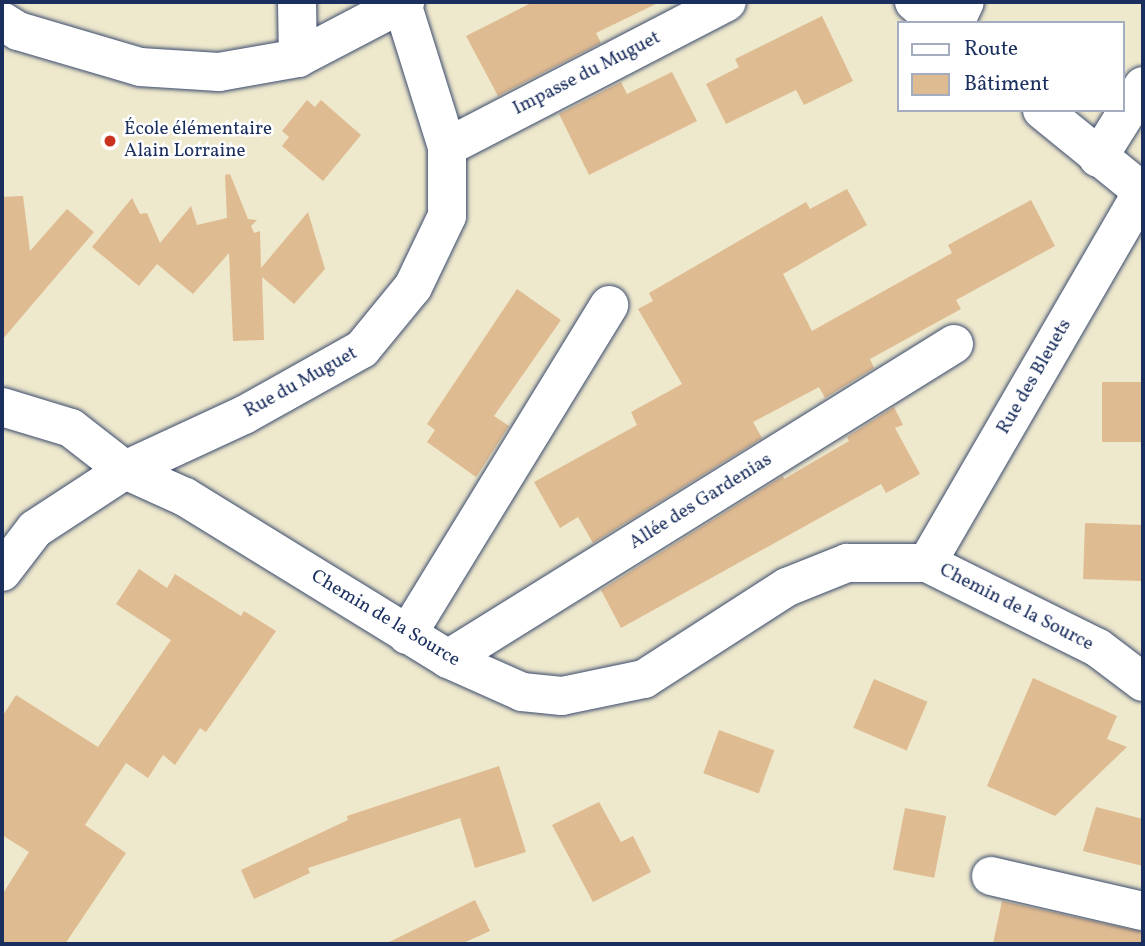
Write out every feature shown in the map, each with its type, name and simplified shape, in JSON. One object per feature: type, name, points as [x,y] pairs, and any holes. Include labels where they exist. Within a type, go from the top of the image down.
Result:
[{"type":"street","points":[[297,2],[298,58]]},
{"type":"street","points":[[2,21],[18,30],[140,67],[219,72],[298,58],[404,2]]},
{"type":"street","name":"Rue du Muguet","points":[[125,470],[244,415],[362,349],[413,287],[447,216],[447,147],[404,2]]},
{"type":"street","name":"Impasse du Muguet","points":[[447,147],[727,2]]},
{"type":"street","points":[[914,2],[937,21]]},
{"type":"street","points":[[956,21],[965,2]]},
{"type":"street","points":[[1098,158],[1143,86]]},
{"type":"street","points":[[1044,112],[1098,158],[1143,191]]},
{"type":"street","name":"Rue des Bleuets","points":[[927,563],[1143,191]]},
{"type":"street","points":[[407,635],[610,305]]},
{"type":"street","name":"Allée des Gardenias","points":[[448,659],[954,344]]},
{"type":"street","name":"Chemin de la Source","points":[[2,407],[71,428],[125,470],[186,497],[448,659],[522,692],[562,696],[588,693],[644,679],[787,587],[847,563],[927,563],[1098,648],[1143,681]]},
{"type":"street","points":[[2,572],[35,529],[125,470]]},
{"type":"street","points":[[991,877],[1143,911]]},
{"type":"building","points":[[533,2],[660,2],[596,33],[601,43],[498,96],[466,36]]},
{"type":"building","points":[[822,16],[853,81],[804,105],[796,90],[726,124],[706,84],[739,67],[735,59]]},
{"type":"building","points":[[672,72],[697,121],[589,175],[559,114],[621,82],[627,94]]},
{"type":"building","points":[[307,100],[315,107],[321,100],[361,135],[323,181],[282,146],[289,137],[282,131]]},
{"type":"building","points":[[230,174],[248,219],[257,220],[251,226],[254,233],[260,231],[261,268],[308,212],[325,269],[294,304],[262,277],[264,340],[233,341],[229,253],[193,294],[157,264],[139,286],[92,247],[132,198],[140,214],[147,213],[160,243],[191,206],[197,225],[227,218],[225,175]]},
{"type":"building","points":[[847,189],[867,225],[783,274],[812,331],[952,253],[948,245],[1031,200],[1055,246],[956,300],[961,309],[870,359],[874,368],[825,398],[819,387],[753,422],[762,438],[593,543],[578,517],[560,528],[534,482],[637,425],[631,412],[682,384],[638,309],[653,301],[649,293],[806,202],[810,209]]},
{"type":"building","points":[[23,196],[30,251],[67,209],[94,232],[2,340],[2,197]]},
{"type":"building","points":[[517,289],[561,320],[494,416],[509,426],[476,477],[427,442],[435,430],[427,424]]},
{"type":"building","points":[[1102,382],[1143,382],[1143,442],[1102,442]]},
{"type":"building","points":[[894,407],[903,425],[895,428],[920,474],[886,493],[881,484],[621,628],[601,590],[783,476],[784,479],[849,441],[847,437]]},
{"type":"building","points":[[1085,523],[1143,525],[1141,581],[1083,579]]},
{"type":"building","points":[[139,569],[167,588],[175,574],[241,616],[244,611],[276,631],[206,732],[200,728],[175,765],[163,755],[148,778],[126,763],[85,825],[126,853],[65,944],[2,944],[2,895],[29,852],[2,835],[2,717],[16,695],[98,747],[171,640],[116,604]]},
{"type":"building","points":[[1033,678],[1117,716],[1107,739],[1127,747],[1055,816],[987,786]]},
{"type":"building","points":[[874,679],[927,702],[907,750],[853,728]]},
{"type":"building","points":[[719,730],[774,750],[759,793],[703,773]]},
{"type":"building","points":[[499,766],[526,852],[475,868],[460,818],[308,868],[310,873],[254,899],[241,870],[348,820],[347,816]]},
{"type":"building","points":[[599,802],[621,842],[633,836],[651,872],[593,902],[552,825]]},
{"type":"building","points":[[1096,807],[1143,819],[1143,866],[1083,851]]},
{"type":"building","points":[[905,808],[946,816],[934,878],[893,870]]},
{"type":"building","points":[[475,900],[490,931],[461,944],[385,944]]},
{"type":"building","points":[[1002,901],[1143,932],[1143,944],[993,944]]},
{"type":"place","name":"École élémentaire Alain Lorraine","points":[[110,141]]}]
